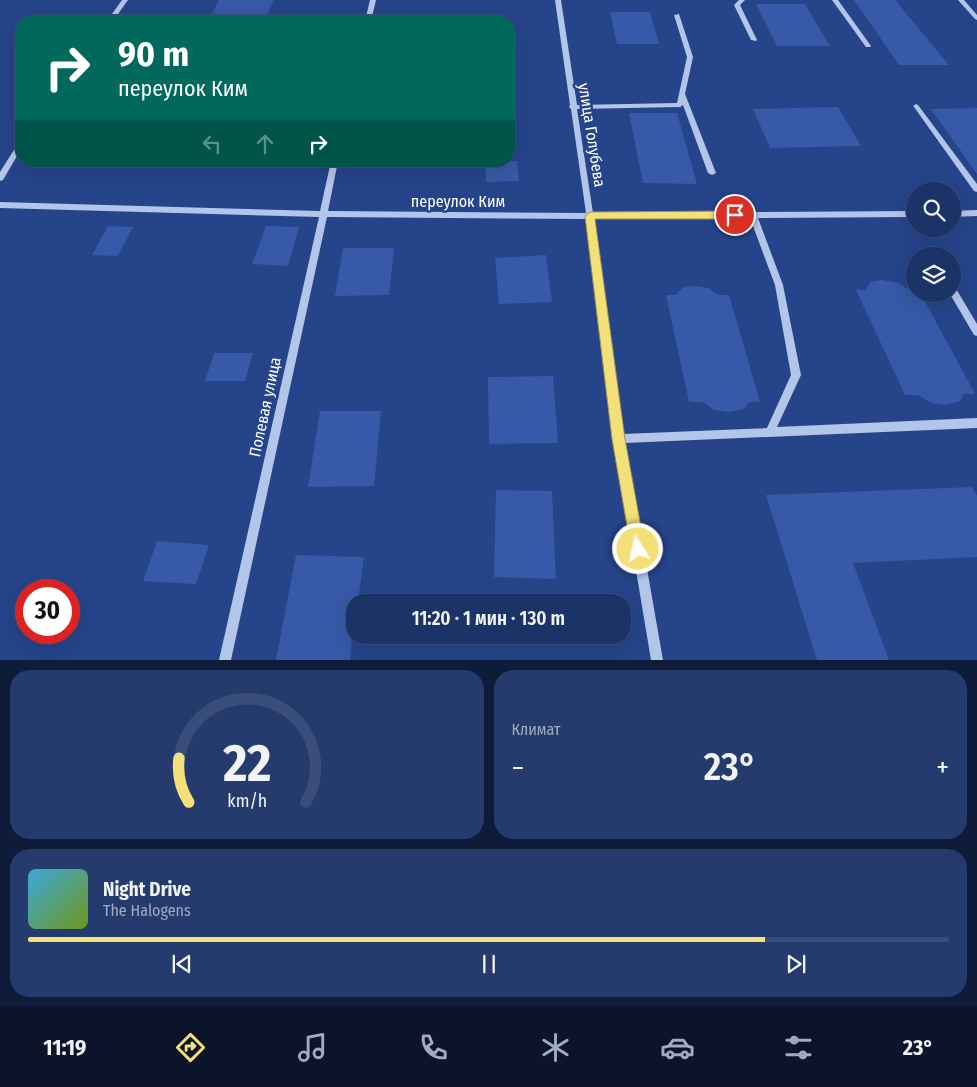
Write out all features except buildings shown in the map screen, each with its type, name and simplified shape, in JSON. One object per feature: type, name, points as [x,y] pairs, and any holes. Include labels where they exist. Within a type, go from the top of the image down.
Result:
[{"type":"street","points":[[114,15],[125,0]]},
{"type":"street","points":[[369,15],[373,0]]},
{"type":"street","name":"улица Голубева","points":[[558,0],[572,107],[590,216],[619,439],[657,660]]},
{"type":"street","points":[[742,0],[737,5],[754,40]]},
{"type":"street","points":[[835,0],[868,46]]},
{"type":"street","points":[[961,0],[977,18]]},
{"type":"street","points":[[572,107],[680,105],[690,57],[677,15]]},
{"type":"street","points":[[916,106],[977,189]]},
{"type":"street","points":[[0,178],[15,154]]},
{"type":"street","name":"Полевая улица","points":[[225,660],[334,167]]},
{"type":"street","name":"переулок Ким","points":[[0,204],[323,214],[590,216],[906,214]]},
{"type":"street","points":[[961,214],[977,214]]},
{"type":"street","points":[[754,215],[779,285],[796,375],[770,432]]},
{"type":"street","points":[[960,302],[977,332]]},
{"type":"street","points":[[619,439],[977,422]]},
{"type":"lane","points":[[682,94],[712,173]]},
{"type":"route","points":[[638,549],[619,439],[590,216],[735,215]]}]
